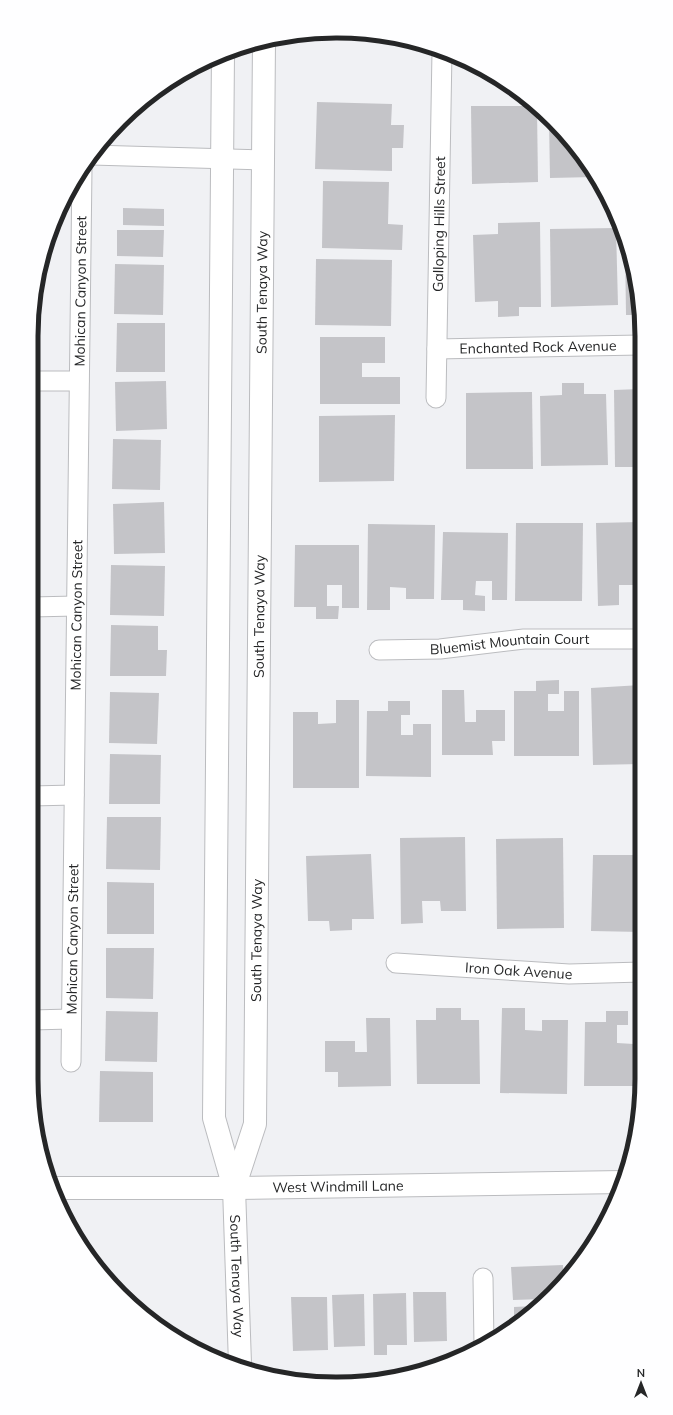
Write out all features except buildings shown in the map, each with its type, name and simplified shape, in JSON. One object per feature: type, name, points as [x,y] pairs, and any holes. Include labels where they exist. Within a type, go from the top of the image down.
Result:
[{"type":"street","name":"South Tenaya Way","points":[[234,1188],[255,1124],[264,47]]},
{"type":"street","name":"Galloping Hills Street","points":[[436,398],[442,58]]},
{"type":"street","name":"South Tenaya Way","points":[[223,61],[214,1118],[234,1188],[240,1361]]},
{"type":"street","points":[[100,155],[263,160]]},
{"type":"street","name":"Mohican Canyon Street","points":[[71,1062],[82,181]]},
{"type":"street","name":"Enchanted Rock Avenue","points":[[437,349],[635,345]]},
{"type":"street","points":[[38,381],[79,381]]},
{"type":"street","points":[[38,607],[76,606]]},
{"type":"street","name":"Bluemist Mountain Court","points":[[379,650],[440,649],[524,639],[635,638]]},
{"type":"street","points":[[38,796],[74,795]]},
{"type":"street","name":"Iron Oak Avenue","points":[[396,963],[569,974],[635,972]]},
{"type":"street","points":[[38,1020],[71,1019]]},
{"type":"street","name":"West Windmill Lane","points":[[59,1188],[234,1188],[616,1182]]},
{"type":"street","points":[[483,1278],[484,1338]]}]
